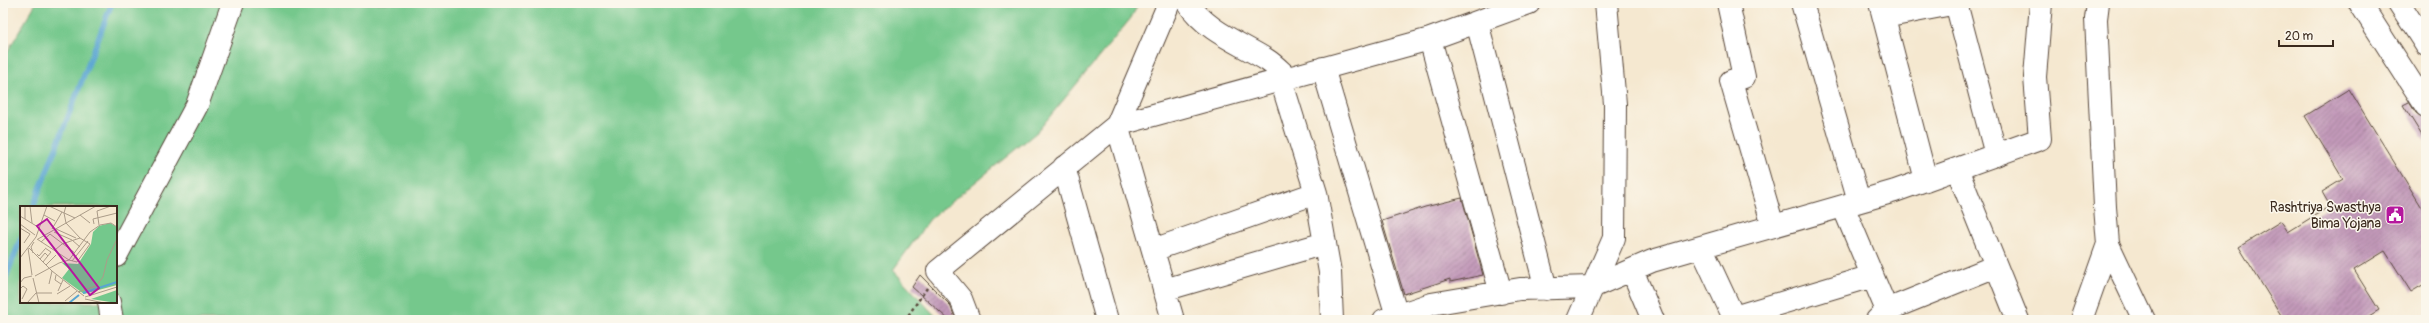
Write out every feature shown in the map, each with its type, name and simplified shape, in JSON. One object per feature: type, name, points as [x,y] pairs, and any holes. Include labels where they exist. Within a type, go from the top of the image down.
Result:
[{"type":"street","points":[[117,254],[197,105],[233,3]]},
{"type":"street","points":[[1169,3],[1117,125],[1173,320]]},
{"type":"street","points":[[1188,3],[1194,12],[1228,38],[1268,60],[1284,79],[1316,193],[1330,272],[1332,320]]},
{"type":"street","points":[[969,320],[961,299],[938,271],[1117,125],[1430,39],[1529,3]]},
{"type":"street","points":[[1578,320],[1614,238],[1615,104],[1606,3]]},
{"type":"street","points":[[1728,3],[1744,77],[1731,81],[1773,226]]},
{"type":"street","points":[[1802,3],[1851,204],[1885,317],[1996,266]]},
{"type":"street","points":[[1926,180],[1882,10],[1957,3],[1996,155]]},
{"type":"street","points":[[1323,68],[1390,318],[1431,304],[1501,293],[1546,288],[1592,287],[1652,261],[1851,204],[1926,180],[2040,139],[2035,77],[2041,3]]},
{"type":"street","points":[[2098,3],[2096,19],[2108,244],[2144,320]]},
{"type":"street","points":[[2360,3],[2426,106]]},
{"type":"street","points":[[2399,3],[2426,45]]},
{"type":"street","points":[[1477,22],[1546,288]]},
{"type":"street","points":[[1430,39],[1501,293]]},
{"type":"street","points":[[1064,167],[1107,320]]},
{"type":"street","points":[[1957,168],[2018,320]]},
{"type":"street","points":[[1153,250],[1316,193]]},
{"type":"street","points":[[1164,290],[1325,243]]},
{"type":"street","points":[[2081,320],[2108,244]]},
{"type":"street","points":[[1701,247],[1734,318],[1872,276]]},
{"type":"street","points":[[1632,270],[1653,320]]},
{"type":"street","points":[[109,303],[112,320]]},
{"type":"path","points":[[905,320],[938,271]]},
{"type":"green space","points":[[36,3],[1139,3],[1131,18],[1037,132],[930,219],[893,270],[939,320],[3,320],[3,59]]},
{"type":"building","points":[[2349,89],[2426,214],[2426,283],[2411,292],[2385,251],[2354,270],[2379,310],[2362,320],[2284,320],[2239,247],[2281,221],[2288,232],[2330,206],[2322,192],[2343,179],[2305,116]]},
{"type":"building","points":[[2409,102],[2416,113],[2426,118],[2426,142],[2403,105]]},
{"type":"building","points":[[1462,198],[1483,275],[1450,282],[1450,279],[1404,294],[1382,221],[1425,207]]},
{"type":"building","points":[[920,275],[950,305],[956,320],[949,320],[912,287]]},
{"type":"waterway","points":[[33,206],[112,3]]},
{"type":"waterway","points":[[3,285],[20,241]]},
{"type":"place","name":"Rashtriya Swasthya Bima Yojana","points":[[2395,215]]}]
